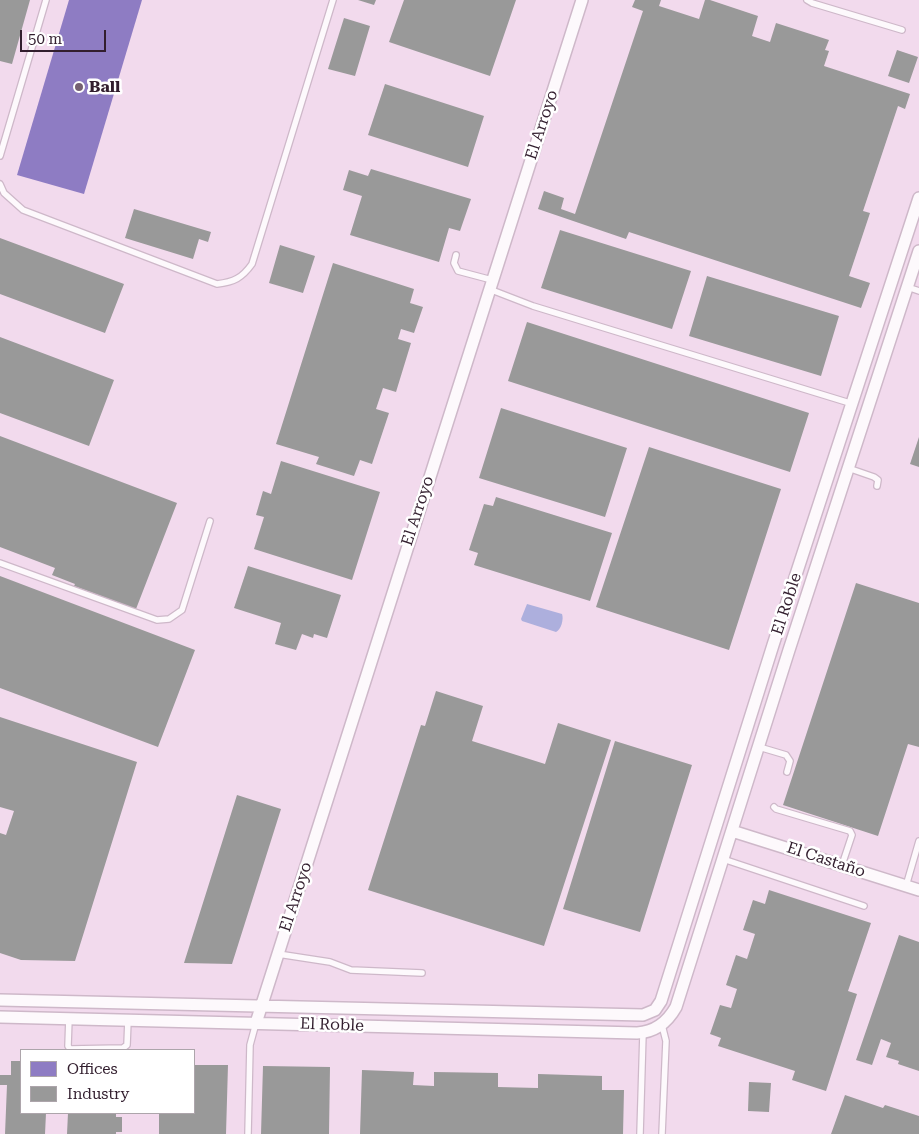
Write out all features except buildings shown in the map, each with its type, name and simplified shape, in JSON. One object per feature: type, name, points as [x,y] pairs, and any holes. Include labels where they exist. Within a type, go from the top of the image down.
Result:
[{"type":"street","name":"El Arroyo","points":[[256,1023],[582,0]]},
{"type":"street","name":"El Roble","points":[[0,1000],[643,1015],[655,1010],[661,1000],[773,646],[919,198]]},
{"type":"street","name":"El Roble","points":[[0,1016],[644,1033],[662,1025],[668,1020],[676,1007],[789,650],[919,251]]},
{"type":"street","points":[[773,646],[789,650]]},
{"type":"street","name":"El Castaño","points":[[732,831],[919,890]]},
{"type":"street","points":[[655,1010],[662,1025]]},
{"type":"lane","points":[[0,156],[46,0]]},
{"type":"lane","points":[[0,184],[4,193],[23,210],[217,284],[236,280],[246,273],[252,264],[333,0]]},
{"type":"lane","points":[[807,0],[902,30]]},
{"type":"lane","points":[[456,256],[454,263],[458,271],[533,306],[853,404]]},
{"type":"lane","points":[[907,287],[919,291]]},
{"type":"lane","points":[[848,468],[874,477],[878,480],[877,486]]},
{"type":"lane","points":[[0,563],[157,620],[169,620],[182,610],[210,521]]},
{"type":"lane","points":[[758,747],[786,755],[790,761],[787,772]]},
{"type":"lane","points":[[774,807],[850,831],[852,835],[842,865]]},
{"type":"lane","points":[[906,886],[919,841]]},
{"type":"lane","points":[[723,859],[864,906]]},
{"type":"lane","points":[[278,954],[330,962],[351,970],[422,973]]},
{"type":"lane","points":[[69,1018],[68,1046],[70,1049],[123,1048],[127,1046],[128,1020]]},
{"type":"lane","points":[[248,1134],[250,1045],[256,1023]]},
{"type":"lane","points":[[662,1025],[666,1041],[662,1134]]},
{"type":"lane","points":[[640,1134],[644,1033]]},
{"type":"water","points":[[527,604],[562,614],[561,627],[556,632],[522,621],[521,619]]},
{"type":"place","name":"Ball","points":[[79,87]]}]
